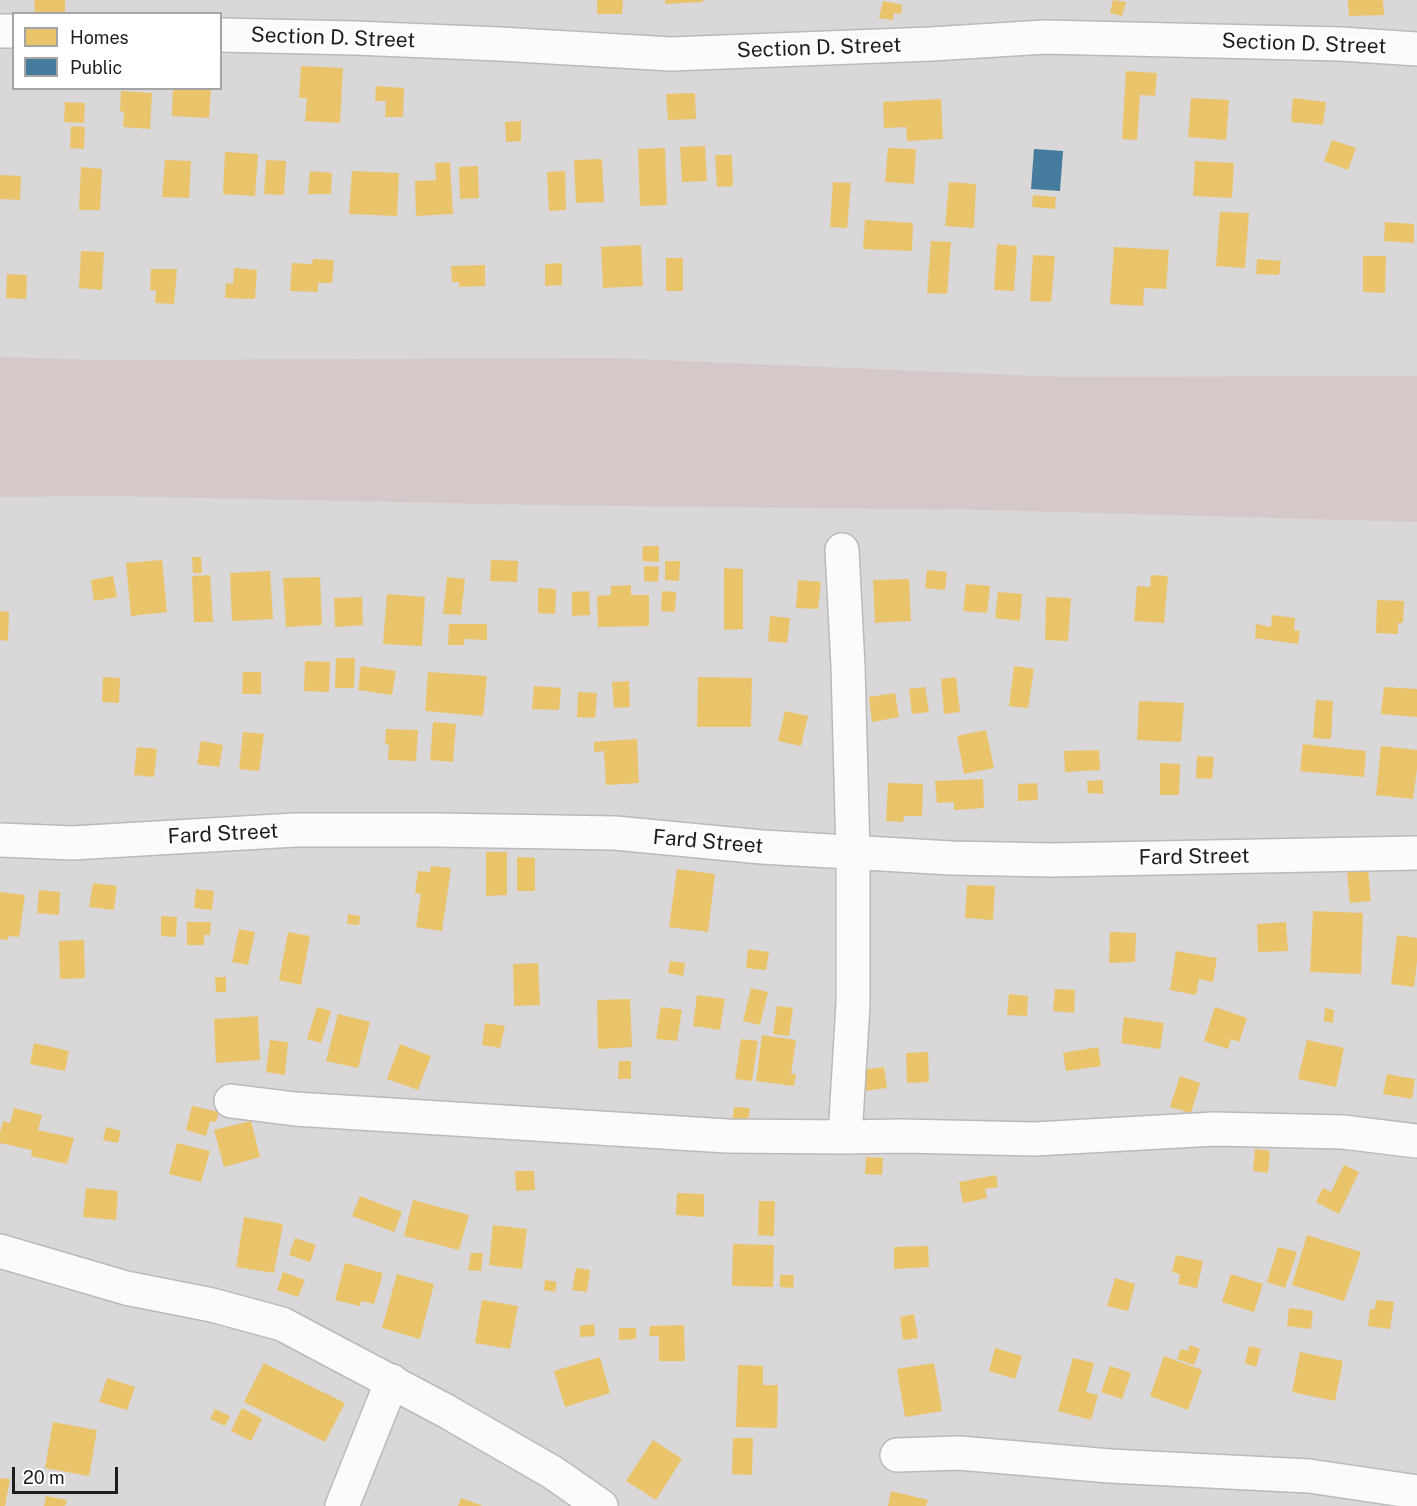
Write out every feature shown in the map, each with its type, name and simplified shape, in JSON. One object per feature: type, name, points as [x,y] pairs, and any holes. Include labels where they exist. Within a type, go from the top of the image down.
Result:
[{"type":"street","name":"Section D. Street","points":[[222,35],[500,44],[671,54],[931,45],[1045,37],[1341,44],[1417,49]]},
{"type":"street","points":[[842,550],[853,853],[853,1004],[845,1137]]},
{"type":"street","name":"Fard Street","points":[[0,840],[72,843],[295,830],[473,831],[615,833],[762,847],[951,858],[1052,860],[1417,853]]},
{"type":"street","points":[[231,1101],[295,1109],[727,1136],[1035,1139],[1214,1129],[1343,1132],[1417,1141]]},
{"type":"street","points":[[0,1251],[126,1288],[212,1305],[282,1324],[392,1381],[552,1472],[601,1506]]},
{"type":"street","points":[[342,1506],[392,1381]]},
{"type":"street","points":[[897,1455],[959,1454],[1110,1466],[1309,1476],[1417,1491]]},
{"type":"shaded area","points":[[0,0],[1417,0],[1417,1506],[0,1506]]},
{"type":"shaded area","points":[[0,357],[101,360],[612,358],[1063,377],[1417,376],[1417,522],[990,510],[539,505],[109,496],[0,497]]},
{"type":"building: Homes","points":[[34,0],[65,0],[65,12],[35,12]]},
{"type":"building: Homes","points":[[597,0],[623,0],[622,14],[597,14]]},
{"type":"building: Homes","points":[[665,0],[703,0],[703,2],[665,4]]},
{"type":"building: Homes","points":[[1113,0],[1126,2],[1122,16],[1110,13]]},
{"type":"building: Homes","points":[[1348,0],[1383,0],[1384,15],[1349,16]]},
{"type":"building: Homes","points":[[883,1],[902,5],[901,14],[894,13],[893,20],[879,18]]},
{"type":"building: Homes","points":[[301,66],[343,68],[340,123],[305,121],[307,98],[299,98]]},
{"type":"building: Homes","points":[[1126,71],[1157,73],[1155,96],[1140,95],[1137,140],[1122,139]]},
{"type":"building: Homes","points":[[376,86],[404,88],[403,117],[385,117],[386,101],[375,101]]},
{"type":"building: Homes","points":[[173,90],[211,90],[209,118],[172,116]]},
{"type":"building: Homes","points":[[121,91],[152,93],[150,129],[123,127],[124,112],[120,111]]},
{"type":"building: Homes","points":[[695,93],[696,119],[668,120],[666,94]]},
{"type":"building: Homes","points":[[1191,98],[1229,100],[1226,140],[1188,137]]},
{"type":"building: Homes","points":[[1293,98],[1326,102],[1323,125],[1291,122]]},
{"type":"building: Homes","points":[[941,99],[943,139],[907,141],[906,127],[884,128],[883,102]]},
{"type":"building: Homes","points":[[65,102],[85,103],[84,123],[64,122]]},
{"type":"building: Homes","points":[[521,121],[521,141],[506,142],[505,122]]},
{"type":"building: Homes","points":[[71,126],[85,127],[84,149],[70,148]]},
{"type":"building: Homes","points":[[1332,140],[1356,148],[1348,170],[1324,161]]},
{"type":"building: Homes","points":[[705,146],[707,181],[682,182],[680,147]]},
{"type":"building: Homes","points":[[665,148],[667,205],[640,206],[638,149]]},
{"type":"building: Homes","points":[[888,148],[916,149],[914,184],[885,182]]},
{"type":"building: Homes","points":[[225,152],[258,154],[255,196],[223,194]]},
{"type":"building: Homes","points":[[715,155],[732,155],[733,186],[717,187]]},
{"type":"building: Homes","points":[[602,159],[604,202],[576,203],[574,160]]},
{"type":"building: Homes","points":[[165,160],[191,161],[189,198],[162,197]]},
{"type":"building: Homes","points":[[266,160],[286,161],[284,195],[264,194]]},
{"type":"building: Homes","points":[[1195,161],[1234,163],[1232,198],[1193,196]]},
{"type":"building: Homes","points":[[450,162],[453,214],[416,216],[415,181],[436,180],[435,163]]},
{"type":"building: Homes","points":[[478,166],[479,198],[460,199],[459,167]]},
{"type":"building: Homes","points":[[81,167],[102,169],[100,210],[79,210]]},
{"type":"building: Homes","points":[[310,171],[332,173],[331,194],[308,194]]},
{"type":"building: Homes","points":[[352,171],[399,173],[397,216],[349,214]]},
{"type":"building: Homes","points":[[565,171],[566,210],[549,211],[547,172]]},
{"type":"building: Homes","points":[[0,175],[21,176],[20,200],[0,199]]},
{"type":"building: Homes","points":[[833,182],[851,183],[847,228],[830,227]]},
{"type":"building: Homes","points":[[949,182],[976,184],[974,228],[945,226]]},
{"type":"building: Homes","points":[[1033,195],[1056,197],[1055,209],[1032,207]]},
{"type":"building: Homes","points":[[1220,212],[1249,213],[1245,268],[1216,266]]},
{"type":"building: Homes","points":[[865,220],[913,223],[912,251],[863,249]]},
{"type":"building: Homes","points":[[1385,222],[1414,224],[1414,243],[1384,241]]},
{"type":"building: Homes","points":[[931,241],[951,242],[947,294],[927,293]]},
{"type":"building: Homes","points":[[997,244],[1017,246],[1014,291],[994,290]]},
{"type":"building: Homes","points":[[641,245],[643,286],[603,288],[601,247]]},
{"type":"building: Homes","points":[[1114,247],[1169,250],[1166,289],[1144,288],[1143,306],[1110,304]]},
{"type":"building: Homes","points":[[81,251],[104,252],[102,290],[79,288]]},
{"type":"building: Homes","points":[[1033,255],[1055,256],[1051,302],[1030,301]]},
{"type":"building: Homes","points":[[1363,256],[1386,256],[1385,293],[1363,292]]},
{"type":"building: Homes","points":[[666,258],[683,258],[683,291],[666,291]]},
{"type":"building: Homes","points":[[313,259],[334,260],[332,283],[318,283],[318,292],[290,291],[292,263],[312,264]]},
{"type":"building: Homes","points":[[1257,259],[1281,261],[1279,275],[1256,274]]},
{"type":"building: Homes","points":[[562,263],[562,285],[545,286],[545,264]]},
{"type":"building: Homes","points":[[485,265],[485,286],[459,287],[459,282],[452,282],[451,266]]},
{"type":"building: Homes","points":[[234,268],[257,270],[255,299],[225,298],[226,283],[233,284]]},
{"type":"building: Homes","points":[[151,269],[177,269],[174,304],[155,303],[156,290],[150,290]]},
{"type":"building: Homes","points":[[7,274],[27,275],[26,299],[6,298]]},
{"type":"building: Homes","points":[[643,546],[659,546],[659,562],[642,561]]},
{"type":"building: Homes","points":[[192,557],[201,557],[202,573],[193,573]]},
{"type":"building: Homes","points":[[162,560],[167,612],[131,616],[126,563]]},
{"type":"building: Homes","points":[[491,560],[518,561],[517,582],[490,581]]},
{"type":"building: Homes","points":[[665,561],[680,561],[679,581],[665,580]]},
{"type":"building: Homes","points":[[644,566],[659,567],[658,582],[644,581]]},
{"type":"building: Homes","points":[[724,568],[743,569],[743,629],[724,630]]},
{"type":"building: Homes","points":[[927,570],[947,572],[945,590],[925,588]]},
{"type":"building: Homes","points":[[270,571],[273,619],[232,621],[230,573]]},
{"type":"building: Homes","points":[[210,575],[213,622],[194,622],[192,576]]},
{"type":"building: Homes","points":[[1151,575],[1168,576],[1164,623],[1134,621],[1137,586],[1150,587]]},
{"type":"building: Homes","points":[[113,576],[117,597],[94,601],[91,580]]},
{"type":"building: Homes","points":[[320,577],[322,625],[286,627],[283,578]]},
{"type":"building: Homes","points":[[447,577],[465,579],[461,615],[443,614]]},
{"type":"building: Homes","points":[[909,579],[911,621],[875,623],[873,580]]},
{"type":"building: Homes","points":[[798,580],[821,582],[818,609],[796,608]]},
{"type":"building: Homes","points":[[966,584],[990,586],[987,613],[963,611]]},
{"type":"building: Homes","points":[[631,585],[631,595],[649,595],[649,626],[598,627],[597,596],[611,595],[611,586]]},
{"type":"building: Homes","points":[[538,588],[556,589],[555,614],[538,613]]},
{"type":"building: Homes","points":[[589,591],[590,615],[572,616],[572,592]]},
{"type":"building: Homes","points":[[662,591],[676,592],[675,612],[661,611]]},
{"type":"building: Homes","points":[[998,592],[1022,594],[1020,621],[995,618]]},
{"type":"building: Homes","points":[[387,594],[425,597],[422,646],[383,644]]},
{"type":"building: Homes","points":[[362,597],[363,625],[335,627],[334,598]]},
{"type":"building: Homes","points":[[1046,597],[1071,598],[1068,641],[1045,640]]},
{"type":"building: Homes","points":[[1377,600],[1404,601],[1403,623],[1398,623],[1398,634],[1376,633]]},
{"type":"building: Homes","points":[[0,611],[9,612],[8,641],[0,640]]},
{"type":"building: Homes","points":[[1272,615],[1295,618],[1294,630],[1300,631],[1298,644],[1255,638],[1256,624],[1271,627]]},
{"type":"building: Homes","points":[[770,616],[790,618],[787,643],[768,641]]},
{"type":"building: Homes","points":[[449,624],[487,624],[487,640],[464,639],[464,645],[448,645]]},
{"type":"building: Homes","points":[[336,658],[355,658],[354,688],[335,688]]},
{"type":"building: Homes","points":[[305,661],[330,662],[329,692],[304,691]]},
{"type":"building: Homes","points":[[361,666],[396,671],[392,695],[358,690]]},
{"type":"building: Homes","points":[[1014,666],[1034,669],[1028,708],[1009,706]]},
{"type":"building: Homes","points":[[243,672],[261,672],[261,694],[242,694]]},
{"type":"building: Homes","points":[[428,672],[487,676],[483,716],[425,711]]},
{"type":"building: Homes","points":[[103,677],[120,678],[119,703],[102,702]]},
{"type":"building: Homes","points":[[698,677],[752,678],[751,727],[697,727]]},
{"type":"building: Homes","points":[[956,677],[960,712],[944,714],[941,679]]},
{"type":"building: Homes","points":[[629,681],[630,707],[614,708],[612,682]]},
{"type":"building: Homes","points":[[534,686],[561,688],[559,710],[532,709]]},
{"type":"building: Homes","points":[[925,687],[929,712],[912,714],[909,689]]},
{"type":"building: Homes","points":[[1384,687],[1417,689],[1417,717],[1381,714]]},
{"type":"building: Homes","points":[[578,692],[597,693],[595,718],[577,717]]},
{"type":"building: Homes","points":[[895,693],[899,717],[872,722],[869,697]]},
{"type":"building: Homes","points":[[1316,700],[1333,701],[1331,739],[1313,738]]},
{"type":"building: Homes","points":[[1139,701],[1184,703],[1181,742],[1137,740]]},
{"type":"building: Homes","points":[[785,711],[808,716],[801,746],[778,741]]},
{"type":"building: Homes","points":[[433,722],[456,724],[453,762],[430,760]]},
{"type":"building: Homes","points":[[386,729],[418,730],[416,761],[388,760],[389,745],[385,744]]},
{"type":"building: Homes","points":[[986,730],[994,768],[964,774],[957,736]]},
{"type":"building: Homes","points":[[243,732],[264,734],[259,771],[239,769]]},
{"type":"building: Homes","points":[[637,739],[639,783],[606,785],[604,751],[594,752],[594,742]]},
{"type":"building: Homes","points":[[201,741],[223,745],[219,767],[197,764]]},
{"type":"building: Homes","points":[[1303,744],[1366,751],[1364,777],[1300,771]]},
{"type":"building: Homes","points":[[1381,746],[1417,750],[1413,799],[1376,795]]},
{"type":"building: Homes","points":[[137,747],[157,749],[154,777],[134,775]]},
{"type":"building: Homes","points":[[1099,750],[1100,770],[1065,772],[1064,751]]},
{"type":"building: Homes","points":[[1197,756],[1214,757],[1212,779],[1196,778]]},
{"type":"building: Homes","points":[[1160,763],[1180,764],[1179,795],[1160,795]]},
{"type":"building: Homes","points":[[983,779],[984,808],[954,810],[954,802],[937,803],[935,781]]},
{"type":"building: Homes","points":[[1103,780],[1103,794],[1088,793],[1087,781]]},
{"type":"building: Homes","points":[[888,783],[923,784],[922,816],[904,816],[903,822],[886,821]]},
{"type":"building: Homes","points":[[1037,783],[1038,800],[1018,801],[1018,784]]},
{"type":"building: Homes","points":[[486,852],[507,852],[507,895],[486,896]]},
{"type":"building: Homes","points":[[517,857],[535,858],[535,891],[517,891]]},
{"type":"building: Homes","points":[[431,866],[451,868],[442,931],[416,927],[421,894],[415,893],[418,871],[430,872]]},
{"type":"building: Homes","points":[[677,869],[715,874],[708,932],[669,927]]},
{"type":"building: Homes","points":[[1368,870],[1371,901],[1350,903],[1347,872]]},
{"type":"building: Homes","points":[[93,883],[117,886],[114,910],[89,907]]},
{"type":"building: Homes","points":[[967,885],[995,886],[993,920],[965,918]]},
{"type":"building: Homes","points":[[196,889],[214,891],[212,910],[194,908]]},
{"type":"building: Homes","points":[[39,890],[60,892],[59,915],[37,913]]},
{"type":"building: Homes","points":[[0,892],[25,895],[19,937],[8,936],[8,940],[0,939]]},
{"type":"building: Homes","points":[[1313,911],[1363,913],[1361,974],[1310,972]]},
{"type":"building: Homes","points":[[348,914],[360,916],[359,925],[347,924]]},
{"type":"building: Homes","points":[[161,916],[177,917],[176,937],[161,936]]},
{"type":"building: Homes","points":[[187,922],[211,922],[210,935],[204,935],[204,945],[187,945]]},
{"type":"building: Homes","points":[[1286,922],[1288,951],[1258,952],[1257,924]]},
{"type":"building: Homes","points":[[239,929],[255,932],[248,965],[232,962]]},
{"type":"building: Homes","points":[[288,932],[310,936],[301,985],[279,980]]},
{"type":"building: Homes","points":[[1110,932],[1136,933],[1135,962],[1109,963]]},
{"type":"building: Homes","points":[[1397,935],[1417,938],[1414,987],[1391,984]]},
{"type":"building: Homes","points":[[84,940],[85,978],[60,979],[59,941]]},
{"type":"building: Homes","points":[[748,949],[769,952],[766,970],[746,968]]},
{"type":"building: Homes","points":[[1176,951],[1217,958],[1213,982],[1199,979],[1196,995],[1170,990]]},
{"type":"building: Homes","points":[[670,961],[685,963],[683,976],[668,973]]},
{"type":"building: Homes","points":[[538,963],[540,1005],[514,1006],[513,964]]},
{"type":"building: Homes","points":[[215,977],[226,977],[226,992],[216,992]]},
{"type":"building: Homes","points":[[751,988],[768,992],[760,1025],[743,1021]]},
{"type":"building: Homes","points":[[1055,989],[1075,990],[1074,1013],[1053,1011]]},
{"type":"building: Homes","points":[[1009,994],[1028,996],[1027,1016],[1007,1015]]},
{"type":"building: Homes","points":[[697,995],[725,999],[720,1030],[693,1026]]},
{"type":"building: Homes","points":[[630,999],[632,1047],[598,1049],[597,1000]]},
{"type":"building: Homes","points":[[777,1006],[793,1008],[789,1036],[773,1034]]},
{"type":"building: Homes","points":[[317,1007],[331,1011],[321,1043],[307,1039]]},
{"type":"building: Homes","points":[[661,1007],[682,1010],[677,1041],[656,1039]]},
{"type":"building: Homes","points":[[1215,1007],[1247,1018],[1239,1042],[1231,1039],[1228,1049],[1204,1041]]},
{"type":"building: Homes","points":[[1325,1008],[1334,1010],[1333,1023],[1324,1021]]},
{"type":"building: Homes","points":[[338,1014],[370,1022],[358,1068],[326,1061]]},
{"type":"building: Homes","points":[[258,1016],[260,1060],[216,1063],[214,1019]]},
{"type":"building: Homes","points":[[1124,1017],[1164,1023],[1160,1049],[1121,1043]]},
{"type":"building: Homes","points":[[485,1023],[505,1026],[500,1048],[482,1045]]},
{"type":"building: Homes","points":[[762,1035],[796,1040],[791,1074],[796,1074],[794,1086],[756,1081]]},
{"type":"building: Homes","points":[[741,1039],[758,1041],[752,1081],[735,1079]]},
{"type":"building: Homes","points":[[270,1040],[288,1042],[285,1075],[266,1072]]},
{"type":"building: Homes","points":[[1307,1040],[1344,1048],[1336,1087],[1298,1079]]},
{"type":"building: Homes","points":[[34,1043],[69,1051],[65,1071],[30,1064]]},
{"type":"building: Homes","points":[[400,1044],[431,1056],[418,1090],[387,1079]]},
{"type":"building: Homes","points":[[1098,1047],[1101,1066],[1066,1071],[1063,1053]]},
{"type":"building: Homes","points":[[928,1052],[929,1082],[907,1083],[906,1053]]},
{"type":"building: Homes","points":[[619,1061],[631,1061],[631,1079],[618,1079]]},
{"type":"building: Homes","points":[[884,1067],[887,1088],[862,1091],[860,1070]]},
{"type":"building: Homes","points":[[1387,1074],[1415,1079],[1412,1099],[1383,1094]]},
{"type":"building: Homes","points":[[1180,1076],[1200,1083],[1191,1113],[1170,1107]]},
{"type":"building: Homes","points":[[192,1106],[219,1112],[216,1122],[210,1121],[206,1136],[186,1130]]},
{"type":"building: Homes","points":[[734,1107],[750,1108],[747,1125],[732,1123]]},
{"type":"building: Homes","points":[[14,1108],[42,1115],[38,1130],[74,1138],[67,1164],[31,1156],[32,1150],[0,1143],[3,1121],[10,1123]]},
{"type":"building: Homes","points":[[251,1121],[260,1157],[224,1167],[214,1130]]},
{"type":"building: Homes","points":[[106,1127],[121,1131],[118,1143],[103,1140]]},
{"type":"building: Homes","points":[[177,1143],[210,1151],[201,1182],[169,1174]]},
{"type":"building: Homes","points":[[1255,1149],[1270,1151],[1268,1173],[1253,1171]]},
{"type":"building: Homes","points":[[866,1157],[883,1158],[882,1175],[865,1174]]},
{"type":"building: Homes","points":[[1344,1165],[1359,1172],[1339,1214],[1316,1202],[1323,1188],[1331,1192]]},
{"type":"building: Homes","points":[[515,1171],[534,1171],[535,1190],[516,1191]]},
{"type":"building: Homes","points":[[996,1175],[998,1187],[985,1189],[987,1198],[963,1203],[959,1182]]},
{"type":"building: Homes","points":[[86,1188],[118,1191],[116,1220],[83,1217]]},
{"type":"building: Homes","points":[[677,1193],[704,1194],[704,1217],[676,1215]]},
{"type":"building: Homes","points":[[360,1196],[402,1212],[394,1232],[352,1216]]},
{"type":"building: Homes","points":[[413,1200],[469,1215],[459,1250],[404,1236]]},
{"type":"building: Homes","points":[[759,1201],[775,1201],[774,1236],[758,1235]]},
{"type":"building: Homes","points":[[244,1217],[283,1224],[274,1273],[236,1267]]},
{"type":"building: Homes","points":[[493,1225],[527,1229],[522,1269],[489,1265]]},
{"type":"building: Homes","points":[[1307,1235],[1361,1252],[1344,1301],[1292,1285]]},
{"type":"building: Homes","points":[[295,1238],[316,1245],[310,1262],[289,1255]]},
{"type":"building: Homes","points":[[733,1244],[774,1245],[773,1287],[732,1286]]},
{"type":"building: Homes","points":[[928,1246],[929,1267],[894,1269],[894,1247]]},
{"type":"building: Homes","points":[[1278,1247],[1297,1252],[1285,1288],[1267,1282]]},
{"type":"building: Homes","points":[[471,1253],[483,1253],[481,1271],[468,1270]]},
{"type":"building: Homes","points":[[1176,1255],[1203,1261],[1197,1288],[1178,1284],[1180,1274],[1172,1272]]},
{"type":"building: Homes","points":[[345,1263],[383,1273],[374,1304],[361,1301],[360,1306],[335,1300]]},
{"type":"building: Homes","points":[[576,1268],[590,1270],[587,1292],[572,1290]]},
{"type":"building: Homes","points":[[283,1272],[305,1280],[298,1297],[277,1290]]},
{"type":"building: Homes","points":[[397,1274],[434,1284],[420,1339],[382,1328]]},
{"type":"building: Homes","points":[[1231,1274],[1263,1284],[1254,1312],[1222,1302]]},
{"type":"building: Homes","points":[[780,1275],[794,1275],[793,1288],[780,1287]]},
{"type":"building: Homes","points":[[1115,1278],[1135,1284],[1128,1311],[1107,1306]]},
{"type":"building: Homes","points":[[545,1280],[557,1282],[555,1292],[544,1290]]},
{"type":"building: Homes","points":[[482,1300],[518,1306],[510,1349],[475,1343]]},
{"type":"building: Homes","points":[[1376,1300],[1394,1302],[1390,1329],[1368,1326],[1370,1309],[1375,1309]]},
{"type":"building: Homes","points":[[1289,1308],[1313,1311],[1311,1329],[1287,1326]]},
{"type":"building: Homes","points":[[914,1314],[918,1338],[903,1340],[900,1317]]},
{"type":"building: Homes","points":[[594,1324],[595,1336],[580,1337],[580,1326]]},
{"type":"building: Homes","points":[[684,1325],[685,1361],[659,1361],[659,1336],[649,1336],[650,1326]]},
{"type":"building: Homes","points":[[619,1328],[636,1328],[636,1339],[619,1340]]},
{"type":"building: Homes","points":[[1190,1345],[1200,1349],[1194,1365],[1177,1359],[1181,1349],[1188,1351]]},
{"type":"building: Homes","points":[[1249,1346],[1261,1349],[1256,1367],[1245,1363]]},
{"type":"building: Homes","points":[[995,1348],[1022,1356],[1015,1379],[989,1371]]},
{"type":"building: Homes","points":[[1300,1352],[1343,1361],[1335,1401],[1292,1392]]},
{"type":"building: Homes","points":[[1164,1356],[1202,1370],[1188,1410],[1150,1396]]},
{"type":"building: Homes","points":[[600,1357],[610,1393],[565,1407],[554,1371]]},
{"type":"building: Homes","points":[[1073,1358],[1094,1363],[1086,1392],[1098,1395],[1091,1420],[1058,1411]]},
{"type":"building: Homes","points":[[264,1363],[345,1403],[325,1442],[244,1402]]},
{"type":"building: Homes","points":[[934,1363],[942,1411],[905,1417],[897,1369]]},
{"type":"building: Homes","points":[[738,1365],[763,1366],[763,1385],[778,1385],[777,1428],[736,1427]]},
{"type":"building: Homes","points":[[1110,1366],[1131,1373],[1122,1399],[1101,1392]]},
{"type":"building: Homes","points":[[107,1378],[135,1387],[127,1410],[99,1402]]},
{"type":"building: Homes","points":[[242,1408],[262,1419],[251,1441],[231,1431]]},
{"type":"building: Homes","points":[[215,1409],[230,1416],[225,1426],[210,1419]]},
{"type":"building: Homes","points":[[53,1422],[97,1430],[89,1476],[45,1468]]},
{"type":"building: Homes","points":[[733,1438],[753,1438],[752,1475],[732,1474]]},
{"type":"building: Homes","points":[[653,1440],[682,1459],[656,1500],[626,1481]]},
{"type":"building: Homes","points":[[0,1478],[10,1479],[5,1506],[0,1506]]},
{"type":"building: Homes","points":[[891,1491],[928,1500],[926,1506],[888,1506]]},
{"type":"building: Homes","points":[[46,1496],[67,1500],[65,1506],[44,1506]]},
{"type":"building: Homes","points":[[461,1498],[483,1506],[458,1506]]},
{"type":"building: Public","points":[[1034,149],[1063,151],[1060,191],[1031,189]]}]
